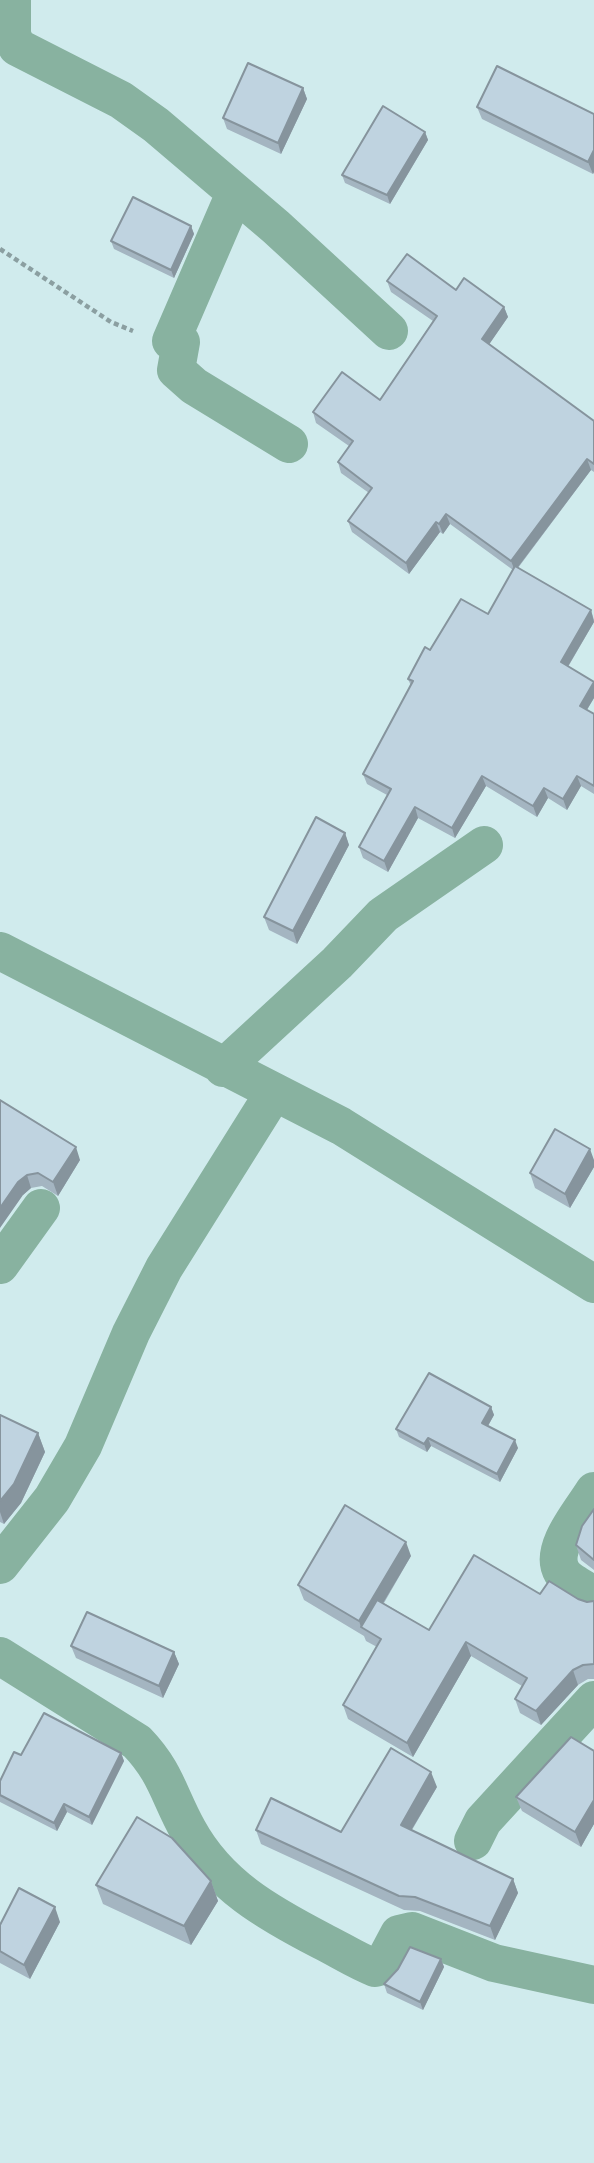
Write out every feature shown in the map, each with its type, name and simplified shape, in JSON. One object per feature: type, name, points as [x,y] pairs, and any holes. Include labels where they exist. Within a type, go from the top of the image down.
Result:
[{"type":"street","points":[[12,0],[12,35],[18,47],[121,100],[156,125],[389,331]]},
{"type":"street","points":[[235,193],[171,341],[181,342],[176,370],[194,386],[289,444]]},
{"type":"street","points":[[223,1068],[337,963],[383,915],[484,845]]},
{"type":"street","points":[[0,951],[273,1094],[341,1126],[594,1284]]},
{"type":"street","points":[[0,1566],[52,1499],[83,1446],[131,1334],[164,1268],[273,1094]]},
{"type":"street","points":[[0,1265],[41,1208]]},
{"type":"street","points":[[594,1491],[561,1546],[558,1560],[563,1574],[594,1595]]},
{"type":"street","points":[[0,1656],[137,1742],[156,1761],[187,1829],[206,1858],[229,1885],[270,1914],[376,1968],[382,1966],[399,1934],[412,1931],[494,1963],[594,1985]]},
{"type":"street","points":[[473,1841],[483,1821],[594,1700]]},
{"type":"path","points":[[0,249],[111,322],[144,335],[181,342]]},
{"type":"building","points":[[248,63],[303,88],[278,143],[223,118]]},
{"type":"building","points":[[497,66],[594,114],[594,150],[588,162],[477,107]]},
{"type":"building","points":[[383,106],[425,132],[387,195],[342,175]]},
{"type":"building","points":[[133,197],[191,226],[171,270],[111,241]]},
{"type":"building","points":[[407,254],[456,290],[464,278],[504,307],[482,339],[594,421],[594,464],[587,459],[511,561],[446,514],[439,524],[436,522],[406,563],[348,521],[372,488],[338,462],[353,441],[313,412],[342,372],[380,400],[437,316],[387,281]]},
{"type":"building","points":[[515,566],[591,610],[561,662],[594,682],[580,706],[594,714],[594,786],[577,776],[563,799],[544,788],[533,806],[482,776],[452,828],[415,807],[384,861],[359,847],[391,789],[363,774],[413,681],[408,679],[425,647],[430,650],[461,599],[488,614]]},
{"type":"building","points":[[316,817],[345,833],[293,931],[264,917]]},
{"type":"building","points":[[0,1100],[76,1147],[53,1182],[38,1173],[27,1175],[18,1182],[0,1208]]},
{"type":"building","points":[[555,1129],[590,1149],[565,1194],[530,1173]]},
{"type":"building","points":[[429,1373],[491,1407],[482,1423],[515,1440],[497,1474],[428,1438],[424,1444],[396,1429]]},
{"type":"building","points":[[0,1415],[38,1433],[14,1484],[0,1501]]},
{"type":"building","points":[[345,1505],[406,1542],[359,1621],[298,1585]]},
{"type":"building","points":[[594,1509],[594,1560],[576,1545],[582,1526]]},
{"type":"building","points":[[474,1555],[540,1594],[549,1581],[578,1599],[594,1601],[594,1664],[573,1670],[536,1711],[515,1699],[527,1678],[466,1642],[407,1743],[343,1705],[381,1639],[361,1627],[377,1600],[429,1630]]},
{"type":"building","points":[[87,1612],[174,1652],[159,1686],[71,1646]]},
{"type":"building","points":[[44,1713],[121,1753],[89,1817],[64,1804],[54,1823],[0,1795],[0,1781],[14,1752],[21,1755]]},
{"type":"building","points":[[571,1737],[594,1751],[594,1800],[575,1832],[516,1797]]},
{"type":"building","points":[[391,1748],[431,1772],[401,1825],[513,1879],[490,1926],[415,1897],[399,1896],[256,1830],[271,1798],[341,1832]]},
{"type":"building","points":[[137,1817],[172,1838],[211,1881],[184,1926],[96,1885]]},
{"type":"building","points":[[19,1888],[55,1907],[24,1965],[0,1951],[0,1925]]},
{"type":"building","points":[[410,1947],[441,1959],[420,2002],[384,1984],[398,1969]]}]
